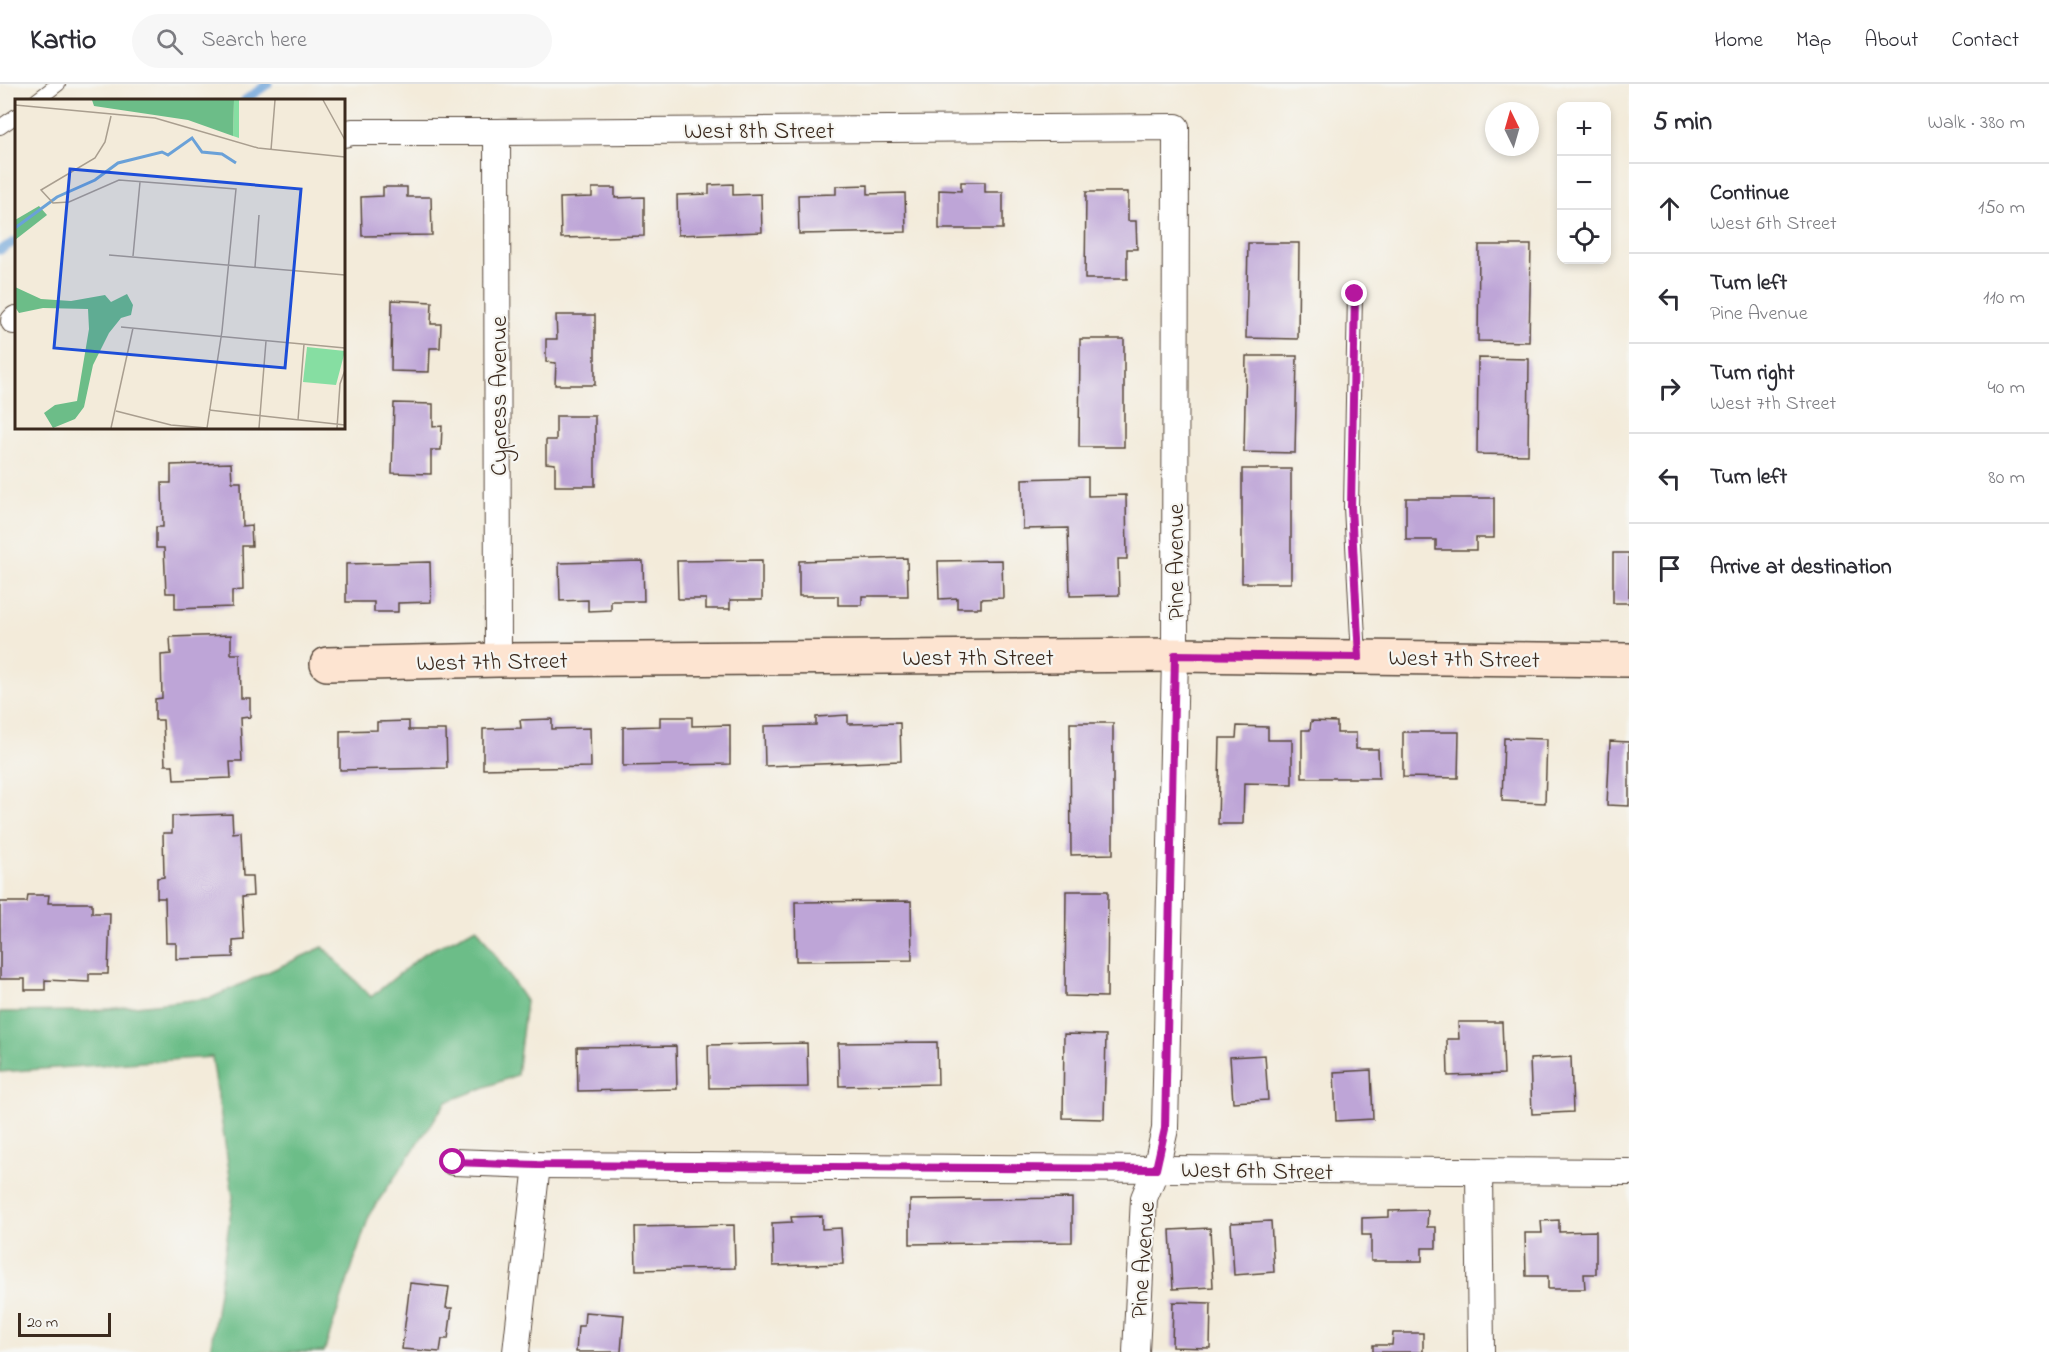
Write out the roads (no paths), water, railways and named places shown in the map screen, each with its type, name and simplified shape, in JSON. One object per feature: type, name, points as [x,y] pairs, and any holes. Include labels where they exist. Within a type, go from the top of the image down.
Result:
[{"type":"street","name":"West 8th Street","points":[[345,134],[1176,127]]},
{"type":"street","name":"Pine Avenue","points":[[1136,1352],[1144,1198],[1156,1169],[1165,1129],[1175,655],[1176,127]]},
{"type":"street","name":"Cypress Avenue","points":[[497,132],[498,660]]},
{"type":"street","name":"West 7th Street","points":[[327,664],[498,660],[1175,655],[1629,660]]},
{"type":"street","name":"West 6th Street","points":[[453,1162],[537,1165],[1629,1172]]},
{"type":"street","points":[[516,1352],[537,1165]]},
{"type":"street","points":[[1479,1172],[1481,1352]]},
{"type":"lane","points":[[38,99],[58,84]]},
{"type":"lane","points":[[0,127],[15,117]]},
{"type":"lane","points":[[1355,294],[1351,507],[1359,657]]},
{"type":"waterway","points":[[246,99],[268,84]]},
{"type":"waterway","points":[[0,250],[15,242]]}]
